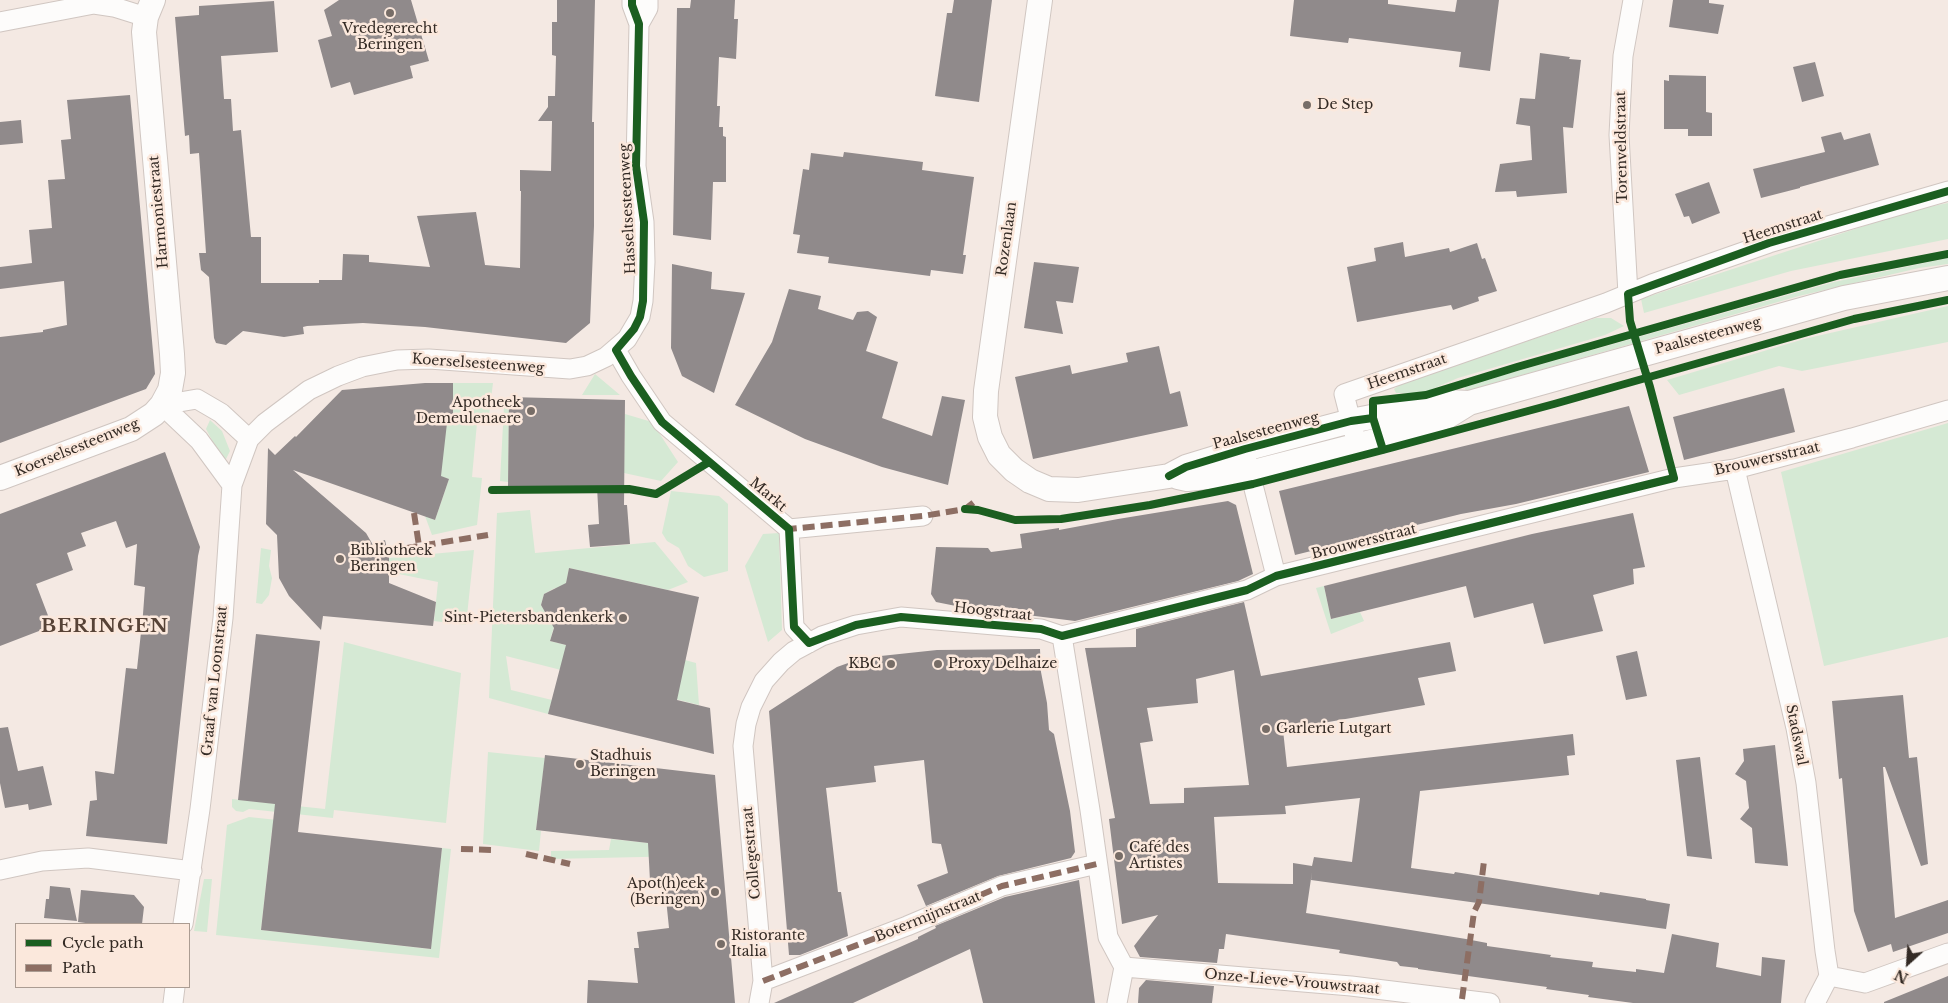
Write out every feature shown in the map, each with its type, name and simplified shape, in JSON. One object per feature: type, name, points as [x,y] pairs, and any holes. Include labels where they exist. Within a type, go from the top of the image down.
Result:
[{"type":"street","name":"Hasseltsesteenweg","points":[[616,350],[634,329],[640,317],[643,301],[644,222],[636,166],[639,24],[632,0]]},
{"type":"street","name":"Hasseltsesteenweg","points":[[639,24],[648,8],[648,0]]},
{"type":"street","name":"Rozenlaan","points":[[1014,470],[999,455],[990,437],[985,418],[986,391],[1040,0]]},
{"type":"street","name":"Torenveldstraat","points":[[1628,294],[1620,135],[1622,56],[1633,0]]},
{"type":"street","points":[[0,22],[94,4],[150,9]]},
{"type":"street","name":"Harmoniestraat","points":[[150,9],[144,32],[173,373],[170,390],[162,405]]},
{"type":"street","name":"Heemstraat","points":[[1357,445],[1344,394],[1769,244],[1948,190]]},
{"type":"street","name":"Paalsesteenweg","points":[[1014,470],[1022,477],[1039,486],[1049,489],[1066,490],[1168,476],[1188,479],[1250,473],[1379,440],[1448,416],[1469,403],[1844,298],[1948,278]]},
{"type":"street","name":"Koerselsesteenweg","points":[[249,439],[265,423],[309,390],[362,367],[397,360],[429,359],[570,370],[587,366],[616,350]]},
{"type":"street","name":"Markt","points":[[616,350],[662,422],[789,529],[923,516]]},
{"type":"street","points":[[162,405],[197,399],[221,413],[249,439]]},
{"type":"street","name":"Paalsesteenweg","points":[[1168,476],[1186,467],[1244,449],[1351,421],[1448,402],[1469,403]]},
{"type":"street","points":[[162,405],[199,440],[232,485]]},
{"type":"street","name":"Koerselsesteenweg","points":[[0,478],[130,429],[154,414],[162,405]]},
{"type":"street","name":"Brouwersstraat","points":[[1062,636],[1246,590],[1276,576],[1674,478],[1735,468],[1948,410]]},
{"type":"street","name":"Graaf van Loonstraat","points":[[183,923],[192,871],[223,618],[232,485],[249,439]]},
{"type":"street","points":[[1244,449],[1276,576]]},
{"type":"street","name":"Stadswal","points":[[1735,468],[1796,728],[1806,783],[1824,951],[1829,976]]},
{"type":"street","name":"Markt","points":[[789,529],[794,627],[809,643]]},
{"type":"street","name":"Hoogstraat","points":[[809,643],[822,636],[856,625],[901,617],[1041,629],[1062,636]]},
{"type":"street","points":[[1062,636],[1108,937],[1124,967],[1118,1003]]},
{"type":"street","name":"Collegestraat","points":[[759,1003],[763,981],[742,746],[746,724],[756,695],[764,681],[781,662],[809,643]]},
{"type":"street","points":[[0,870],[42,861],[88,858],[192,871]]},
{"type":"street","name":"Botermijnstraat","points":[[763,981],[898,930],[1002,886],[1097,864]]},
{"type":"street","points":[[1815,1003],[1829,976],[1865,983],[1948,953]]},
{"type":"street","name":"Onze-Lieve-Vrouwstraat","points":[[1124,967],[1342,985],[1490,1003]]},
{"type":"street","points":[[173,1003],[175,988]]},
{"type":"green space","points":[[1948,203],[1948,239],[1791,271],[1644,313],[1641,299],[1913,210]]},
{"type":"green space","points":[[1948,258],[1948,264],[1919,268],[1799,296],[1466,391],[1464,386],[1834,282]]},
{"type":"green space","points":[[1948,306],[1948,342],[1802,371],[1779,366],[1679,395],[1667,380],[1804,339]]},
{"type":"green space","points":[[1596,318],[1611,318],[1624,326],[1605,335],[1458,378],[1423,393],[1396,393],[1394,389],[1402,383]]},
{"type":"green space","points":[[595,374],[620,395],[582,395]]},
{"type":"green space","points":[[453,383],[493,383],[488,423],[477,423],[472,477],[482,478],[477,525],[432,535],[425,516],[435,520],[449,479],[438,476],[439,423],[453,423]]},
{"type":"green space","points":[[504,406],[509,406],[508,482],[500,481]]},
{"type":"green space","points":[[625,414],[652,422],[678,462],[661,481],[624,473]]},
{"type":"green space","points":[[210,420],[222,431],[230,451],[224,463],[206,429]]},
{"type":"green space","points":[[1948,423],[1948,637],[1824,666],[1781,472]]},
{"type":"green space","points":[[671,491],[719,496],[728,504],[728,571],[704,577],[688,566],[679,548],[667,541],[662,533]]},
{"type":"green space","points":[[530,510],[535,553],[655,542],[688,582],[668,590],[569,568],[565,589],[555,588],[544,594],[541,605],[547,616],[556,619],[550,641],[601,654],[685,660],[696,663],[699,705],[506,656],[511,690],[552,700],[548,714],[489,698],[497,513]]},
{"type":"green space","points":[[779,533],[782,630],[768,642],[745,566],[763,534]]},
{"type":"green space","points":[[261,548],[271,550],[269,566],[272,578],[269,595],[262,604],[256,603]]},
{"type":"green space","points":[[474,550],[466,625],[434,621],[438,582],[389,572],[389,558]]},
{"type":"green space","points":[[1324,586],[1331,619],[1360,612],[1364,621],[1331,634],[1316,588]]},
{"type":"green space","points":[[344,642],[461,673],[446,823],[334,810],[333,818],[249,809],[243,812],[236,811],[232,807],[232,799],[325,809]]},
{"type":"green space","points":[[488,752],[545,758],[536,830],[541,831],[539,851],[483,844]]},
{"type":"green space","points":[[249,817],[287,821],[272,830],[261,930],[430,949],[442,848],[451,849],[439,958],[216,935],[227,825]]},
{"type":"green space","points":[[611,839],[687,847],[687,856],[551,859],[551,851],[609,850]]},
{"type":"green space","points":[[204,879],[212,879],[207,932],[194,931]]},
{"type":"building","points":[[339,0],[411,0],[429,61],[410,66],[413,78],[354,95],[350,82],[331,88],[318,40],[332,36],[324,10]]},
{"type":"building","points":[[557,0],[595,0],[592,122],[594,122],[594,226],[590,323],[566,343],[425,327],[363,323],[307,326],[303,327],[304,334],[284,337],[243,331],[226,345],[216,343],[209,277],[201,270],[199,253],[206,253],[199,153],[190,154],[189,135],[185,136],[175,17],[199,15],[199,6],[274,1],[278,52],[221,56],[224,99],[231,99],[233,131],[241,130],[251,237],[261,237],[261,283],[319,283],[319,280],[342,280],[343,254],[369,255],[369,262],[430,267],[417,216],[476,212],[485,265],[520,268],[520,170],[551,171],[552,121],[538,121],[548,107],[548,96],[555,96],[556,56],[552,55],[552,22],[557,22]]},
{"type":"building","points":[[691,0],[735,0],[734,19],[738,19],[736,59],[719,57],[717,106],[720,106],[719,127],[723,127],[723,136],[726,137],[726,182],[713,182],[711,240],[673,235],[677,8],[690,8]]},
{"type":"building","points":[[954,0],[992,0],[979,102],[935,96],[947,13],[952,13]]},
{"type":"building","points":[[1294,0],[1388,0],[1388,4],[1455,12],[1457,0],[1499,0],[1490,71],[1459,67],[1461,52],[1349,38],[1348,43],[1290,36]]},
{"type":"building","points":[[1673,0],[1709,0],[1709,3],[1724,5],[1718,34],[1669,27]]},
{"type":"building","points":[[1540,53],[1581,60],[1573,128],[1563,127],[1567,193],[1517,197],[1516,191],[1495,192],[1500,164],[1532,160],[1530,126],[1516,124],[1520,98],[1535,99]]},
{"type":"building","points":[[1815,62],[1824,96],[1802,102],[1793,67]]},
{"type":"building","points":[[1669,75],[1706,76],[1706,112],[1712,113],[1712,136],[1688,136],[1688,129],[1664,129],[1664,80],[1669,81]]},
{"type":"building","points":[[130,95],[155,374],[146,389],[0,443],[0,337],[43,332],[43,330],[67,325],[64,281],[0,289],[0,267],[32,263],[29,230],[52,228],[48,180],[65,179],[61,140],[71,139],[67,100]]},
{"type":"building","points":[[21,120],[23,143],[0,145],[0,122]]},
{"type":"building","points":[[1841,132],[1844,140],[1870,133],[1879,165],[1761,198],[1753,169],[1825,152],[1821,137]]},
{"type":"building","points":[[844,152],[923,162],[922,170],[974,177],[963,255],[966,255],[963,274],[931,270],[930,276],[828,263],[829,257],[797,253],[800,235],[793,234],[803,169],[809,170],[811,153],[843,157]]},
{"type":"building","points":[[1709,182],[1720,213],[1692,224],[1689,216],[1684,217],[1675,194]]},
{"type":"building","points":[[1403,242],[1405,257],[1449,248],[1450,252],[1477,243],[1482,259],[1485,258],[1497,291],[1478,297],[1479,301],[1453,310],[1451,305],[1357,322],[1347,267],[1376,261],[1374,248]]},
{"type":"building","points":[[1034,262],[1079,267],[1073,303],[1056,301],[1063,334],[1024,328]]},
{"type":"building","points":[[672,264],[712,272],[711,289],[745,293],[714,393],[682,376],[671,348]]},
{"type":"building","points":[[789,289],[821,296],[818,309],[853,320],[857,312],[868,311],[877,317],[866,351],[898,362],[882,418],[932,436],[942,396],[965,400],[948,485],[882,467],[805,439],[735,405],[772,342]]},
{"type":"building","points":[[1159,346],[1170,394],[1180,391],[1188,426],[1033,459],[1015,377],[1070,365],[1072,374],[1128,362],[1126,353]]},
{"type":"building","points":[[425,383],[453,383],[453,423],[447,423],[441,476],[449,479],[435,520],[293,470],[366,533],[373,545],[385,540],[389,558],[389,583],[436,602],[433,626],[323,616],[321,630],[289,596],[279,578],[277,535],[266,524],[268,448],[275,455],[296,437],[342,390]]},
{"type":"building","points":[[1784,388],[1795,432],[1684,460],[1673,417]]},
{"type":"building","points":[[509,397],[625,400],[624,505],[627,505],[630,544],[590,547],[588,525],[599,524],[597,487],[508,486]]},
{"type":"building","points":[[1629,406],[1649,472],[1516,504],[1461,514],[1295,555],[1279,491]]},
{"type":"building","points":[[165,452],[200,547],[167,844],[86,836],[90,801],[97,800],[95,771],[114,774],[126,668],[137,669],[145,587],[134,585],[137,544],[126,548],[116,521],[81,533],[86,546],[67,553],[73,570],[36,584],[52,626],[0,646],[0,514]]},
{"type":"building","points":[[1228,501],[1236,505],[1253,574],[1238,581],[1075,621],[1027,615],[1027,610],[987,605],[987,608],[966,605],[966,608],[936,602],[931,594],[936,547],[988,548],[991,552],[1022,548],[1020,534],[1059,528],[1059,530]]},
{"type":"building","points":[[1633,513],[1645,567],[1633,569],[1634,584],[1593,595],[1603,631],[1544,644],[1533,603],[1474,618],[1466,586],[1331,619],[1324,586],[1532,534]]},
{"type":"building","points":[[569,568],[699,597],[677,700],[710,708],[714,754],[548,714],[566,645],[550,641],[554,628],[541,605],[544,594],[566,583]]},
{"type":"building","points":[[1244,602],[1261,676],[1450,642],[1456,671],[1418,678],[1425,705],[1283,730],[1287,767],[1573,734],[1575,755],[1567,756],[1569,775],[1420,791],[1411,868],[1454,874],[1455,872],[1599,895],[1600,892],[1670,904],[1666,929],[1311,880],[1312,872],[1306,913],[1466,939],[1487,943],[1487,946],[1551,955],[1550,957],[1593,962],[1592,967],[1636,972],[1636,969],[1664,973],[1672,934],[1719,943],[1716,967],[1761,976],[1762,957],[1785,960],[1781,1003],[1633,1003],[1588,997],[1589,995],[1546,989],[1547,987],[1400,966],[1397,962],[1339,953],[1340,950],[1226,934],[1224,949],[1219,949],[1217,963],[1140,957],[1134,946],[1158,915],[1122,924],[1109,819],[1115,818],[1085,648],[1136,647],[1136,629]],"holes":[[[1234,670],[1249,785],[1184,788],[1184,803],[1150,804],[1140,743],[1153,741],[1147,708],[1198,703],[1196,679]],[[1360,798],[1352,862],[1314,857],[1312,866],[1293,863],[1293,884],[1218,883],[1214,817],[1286,814],[1285,806]]]},
{"type":"building","points":[[256,634],[320,641],[298,832],[442,848],[431,949],[261,930],[275,804],[238,800]]},
{"type":"building","points":[[1040,649],[1041,672],[1047,703],[1049,730],[1054,734],[1070,811],[1075,852],[1071,858],[998,876],[926,906],[917,885],[948,873],[941,844],[932,843],[924,760],[874,766],[876,782],[826,788],[838,892],[841,892],[848,936],[800,955],[789,955],[769,711],[837,667],[862,658],[937,650]]},
{"type":"building","points":[[1637,651],[1647,696],[1626,700],[1616,656]]},
{"type":"building","points":[[1903,695],[1909,758],[1917,757],[1928,864],[1921,866],[1885,767],[1883,767],[1895,918],[1948,900],[1948,933],[1893,952],[1891,944],[1868,952],[1854,911],[1842,778],[1839,779],[1832,701]]},
{"type":"building","points":[[8,727],[18,771],[43,766],[52,805],[29,810],[28,804],[5,808],[0,783],[0,728]]},
{"type":"building","points":[[1775,745],[1788,866],[1755,863],[1752,828],[1740,819],[1749,808],[1746,781],[1735,774],[1744,761],[1743,749]]},
{"type":"building","points":[[545,755],[715,775],[735,1003],[587,1003],[588,980],[638,983],[634,948],[639,948],[637,932],[669,928],[664,879],[650,881],[648,843],[536,830]]},
{"type":"building","points":[[1700,757],[1712,859],[1687,856],[1676,760]]},
{"type":"building","points":[[1079,880],[1095,1003],[983,1003],[970,949],[853,1003],[774,1003],[918,939],[918,937],[936,928],[935,926],[1005,897]]},
{"type":"building","points":[[50,886],[70,888],[77,921],[44,918],[46,899],[49,899]]},
{"type":"building","points":[[81,890],[134,895],[144,907],[142,923],[78,922]]},
{"type":"building","points":[[1948,976],[1948,1003],[1884,1003],[1884,1002]]},
{"type":"building","points":[[1146,980],[1214,986],[1212,1003],[1138,1003],[1139,988]]},
{"type":"marked path","points":[[786,526],[789,529],[923,516],[965,509],[974,502]]},
{"type":"marked path","points":[[414,513],[419,546]]},
{"type":"marked path","points":[[388,551],[488,535]]},
{"type":"marked path","points":[[461,849],[495,850]]},
{"type":"marked path","points":[[526,854],[570,864]]},
{"type":"marked path","points":[[1462,999],[1474,912],[1479,902],[1484,861]]},
{"type":"marked path","points":[[763,981],[907,926],[1002,886],[1097,864]]},
{"type":"cycle path","points":[[632,0],[639,24],[636,166],[644,222],[643,301],[640,317],[634,329],[616,350],[662,422],[789,529],[794,627],[809,643],[856,625],[901,617],[1041,629],[1062,636],[1247,590],[1276,576],[1674,478],[1630,321],[1628,294],[1769,243],[1948,191]]},
{"type":"cycle path","points":[[965,509],[978,510],[1015,520],[1061,519],[1150,505],[1253,484],[1383,450],[1373,418],[1373,401],[1426,395],[1517,367],[1840,275],[1948,254]]},
{"type":"cycle path","points":[[1383,450],[1554,404],[1854,319],[1948,300]]},
{"type":"cycle path","points":[[1169,476],[1186,467],[1245,449],[1351,421],[1373,418]]},
{"type":"cycle path","points":[[492,490],[629,489],[656,494],[709,462]]},
{"type":"place","name":"Vredegerecht Beringen","points":[[390,13]]},
{"type":"place","name":"De Step","points":[[1307,105]]},
{"type":"place","name":"Apotheek Demeulenaere","points":[[531,411]]},
{"type":"place","name":"Bibliotheek Beringen","points":[[340,559]]},
{"type":"place","name":"Sint-Pietersbandenkerk","points":[[623,618]]},
{"type":"place","name":"KBC","points":[[891,664]]},
{"type":"place","name":"Proxy Delhaize","points":[[938,664]]},
{"type":"place","name":"Garlerie Lutgart","points":[[1266,729]]},
{"type":"place","name":"Stadhuis Beringen","points":[[580,764]]},
{"type":"place","name":"Café des Artistes","points":[[1119,856]]},
{"type":"place","name":"Apot(h)eek (Beringen)","points":[[715,892]]},
{"type":"place","name":"Ristorante Italia","points":[[721,944]]},
{"type":"district","name":"BERINGEN","points":[[105,627]]}]
